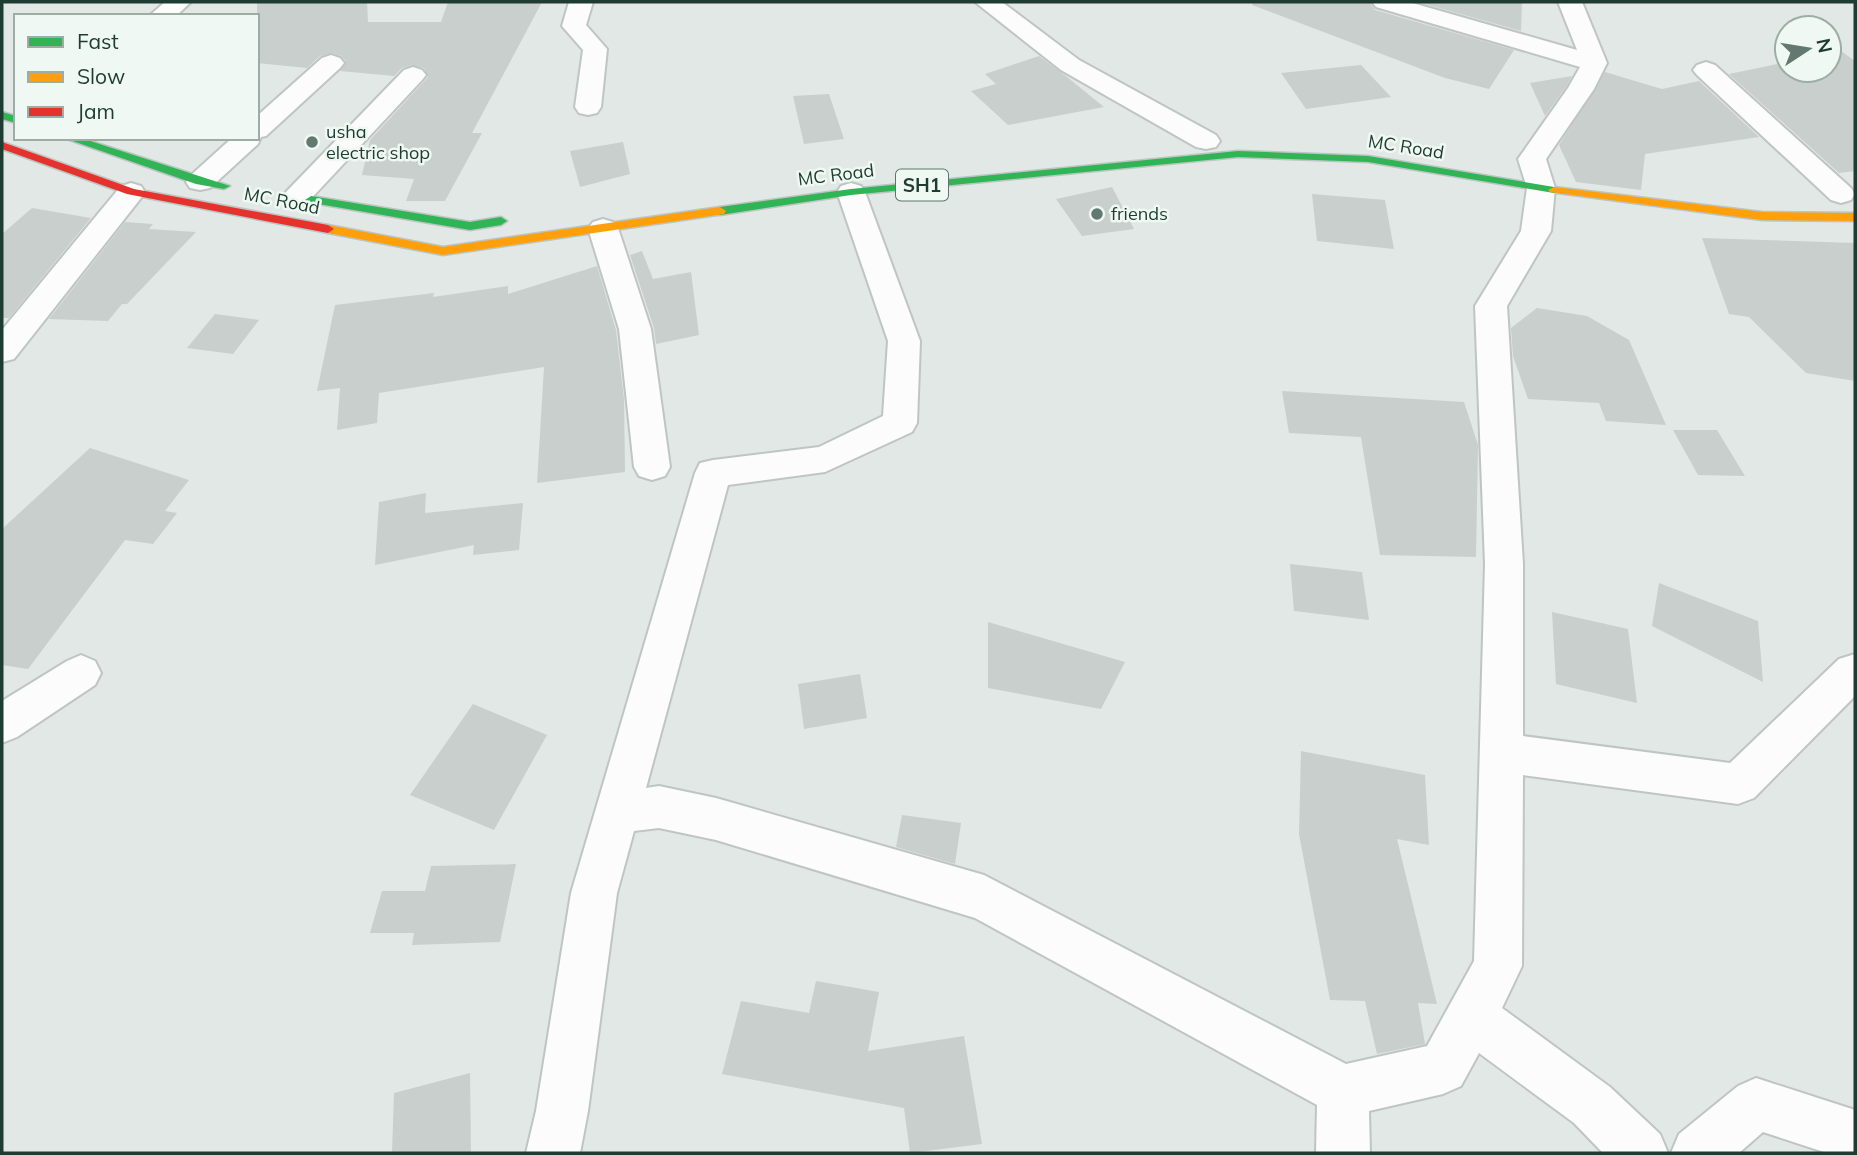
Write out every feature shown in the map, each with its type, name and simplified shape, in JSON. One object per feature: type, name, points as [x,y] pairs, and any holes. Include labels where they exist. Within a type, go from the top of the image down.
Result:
[{"type":"main road","points":[[1164,145],[1244,138]]},
{"type":"main road","name":"MC Road","points":[[75,140],[200,182],[241,189]]},
{"type":"main road","name":"MC Road","points":[[1325,141],[1394,147]]},
{"type":"main road","name":"MC Road","points":[[2,145],[131,192],[443,251],[851,192],[1238,154],[1534,167],[1762,216],[1855,217]]},
{"type":"main road","name":"MC Road","points":[[289,197],[470,226],[523,218]]},
{"type":"street","points":[[163,14],[178,2]]},
{"type":"street","points":[[581,2],[574,26],[595,49],[587,107]]},
{"type":"street","points":[[987,2],[1070,65],[1206,141]]},
{"type":"street","points":[[1384,2],[1449,11],[1594,63]]},
{"type":"street","points":[[617,812],[659,807],[716,819],[984,898],[1343,1091],[1443,1068],[1498,966],[1504,564],[1491,306],[1536,231],[1534,167],[1594,63],[1570,2]]},
{"type":"street","points":[[259,128],[331,63]]},
{"type":"street","points":[[1706,70],[1838,193]]},
{"type":"street","points":[[289,197],[413,75]]},
{"type":"street","points":[[200,182],[246,140]]},
{"type":"street","points":[[2,351],[131,192]]},
{"type":"street","points":[[553,1153],[593,893],[713,473],[825,459],[900,423],[904,341],[851,192]]},
{"type":"street","points":[[603,228],[635,329],[652,467]]},
{"type":"street","points":[[1501,753],[1738,784],[1853,671]]},
{"type":"street","points":[[2,724],[81,673]]},
{"type":"street","points":[[1471,1016],[1592,1105],[1640,1153]]},
{"type":"street","points":[[1343,1091],[1343,1153]]},
{"type":"street","points":[[1698,1153],[1756,1104],[1855,1136]]},
{"type":"building","points":[[257,2],[367,2],[368,22],[441,22],[448,2],[542,2],[472,133],[482,133],[445,201],[406,201],[414,179],[362,175],[370,140],[428,77],[424,68],[412,65],[402,68],[394,76],[340,71],[346,61],[332,53],[320,56],[307,68],[259,63]]},
{"type":"building","points":[[1253,2],[1369,2],[1375,10],[1514,50],[1489,89],[1445,78],[1252,5]]},
{"type":"building","points":[[1418,2],[1522,2],[1521,31]]},
{"type":"building","points":[[1843,52],[1855,61],[1855,171],[1839,173],[1729,74],[1773,65],[1773,84],[1843,84]]},
{"type":"building","points":[[1039,56],[1104,107],[1008,125],[971,91],[996,84],[985,74]]},
{"type":"building","points":[[1361,65],[1391,97],[1306,109],[1281,73]]},
{"type":"building","points":[[1605,72],[1662,89],[1699,81],[1759,137],[1645,154],[1641,190],[1576,182],[1559,145]]},
{"type":"building","points":[[1572,76],[1566,87],[1545,116],[1530,83]]},
{"type":"building","points":[[829,94],[844,139],[804,144],[793,96]]},
{"type":"building","points":[[623,142],[630,174],[580,187],[570,151]]},
{"type":"building","name":"friends","points":[[1112,187],[1134,229],[1082,236],[1056,199]]},
{"type":"building","points":[[1312,194],[1385,200],[1394,249],[1317,241]]},
{"type":"building","points":[[32,208],[91,218],[9,318],[2,318],[2,234]]},
{"type":"building","points":[[125,222],[153,224],[149,229],[196,232],[108,321],[49,319]]},
{"type":"building","points":[[1702,238],[1855,243],[1855,381],[1806,373],[1749,317],[1729,314]]},
{"type":"building","points":[[642,251],[653,279],[691,272],[699,335],[656,344],[654,328],[630,255]]},
{"type":"building","points":[[597,266],[616,330],[624,399],[625,472],[537,483],[544,367],[379,393],[377,423],[337,430],[340,388],[317,391],[335,305],[434,293],[433,297],[508,286],[508,294]]},
{"type":"building","points":[[1537,308],[1587,316],[1629,340],[1666,425],[1606,421],[1599,403],[1528,399],[1513,356],[1511,328]]},
{"type":"building","points":[[215,314],[259,320],[233,354],[187,348]]},
{"type":"building","points":[[1282,391],[1464,402],[1478,445],[1476,557],[1380,555],[1361,437],[1289,433]]},
{"type":"building","points":[[1673,430],[1717,430],[1745,476],[1698,475]]},
{"type":"building","points":[[90,448],[189,480],[165,511],[177,513],[153,544],[125,540],[28,669],[2,665],[2,529]]},
{"type":"building","points":[[426,493],[425,513],[523,503],[519,550],[473,555],[474,545],[375,565],[379,502]]},
{"type":"building","points":[[1290,564],[1362,572],[1369,620],[1294,611]]},
{"type":"building","points":[[1659,583],[1758,621],[1763,682],[1652,626]]},
{"type":"building","points":[[1552,612],[1628,629],[1637,703],[1556,684]]},
{"type":"building","points":[[988,622],[1125,662],[1101,709],[988,688]]},
{"type":"building","points":[[860,674],[867,718],[804,729],[798,684]]},
{"type":"building","points":[[473,704],[547,735],[494,830],[410,795]]},
{"type":"building","points":[[1301,751],[1425,775],[1429,845],[1397,839],[1437,1004],[1418,1003],[1425,1044],[1377,1054],[1365,1001],[1330,1000],[1299,834]]},
{"type":"building","points":[[902,815],[961,823],[955,864],[896,847]]},
{"type":"building","points":[[516,864],[500,942],[412,945],[414,933],[370,933],[382,891],[425,891],[431,866]]},
{"type":"building","points":[[816,981],[879,992],[868,1051],[964,1036],[982,1144],[910,1153],[904,1108],[722,1074],[741,1001],[809,1013]]},
{"type":"building","points":[[470,1073],[471,1153],[392,1153],[394,1093]]},
{"type":"traffic: fast","points":[[2,115],[14,119]]},
{"type":"traffic: fast","points":[[75,140],[200,182],[224,186]]},
{"type":"traffic: fast","points":[[720,211],[851,192],[1238,154],[1368,159],[1554,190]]},
{"type":"traffic: fast","points":[[311,200],[470,226],[501,221]]},
{"type":"traffic: slow","points":[[1554,190],[1762,216],[1855,217]]},
{"type":"traffic: slow","points":[[328,229],[443,251],[720,211]]},
{"type":"traffic: jam","points":[[2,145],[131,192],[328,229]]},
{"type":"place","name":"usha electric shop","points":[[312,142]]},
{"type":"place","name":"friends","points":[[1097,214]]}]
